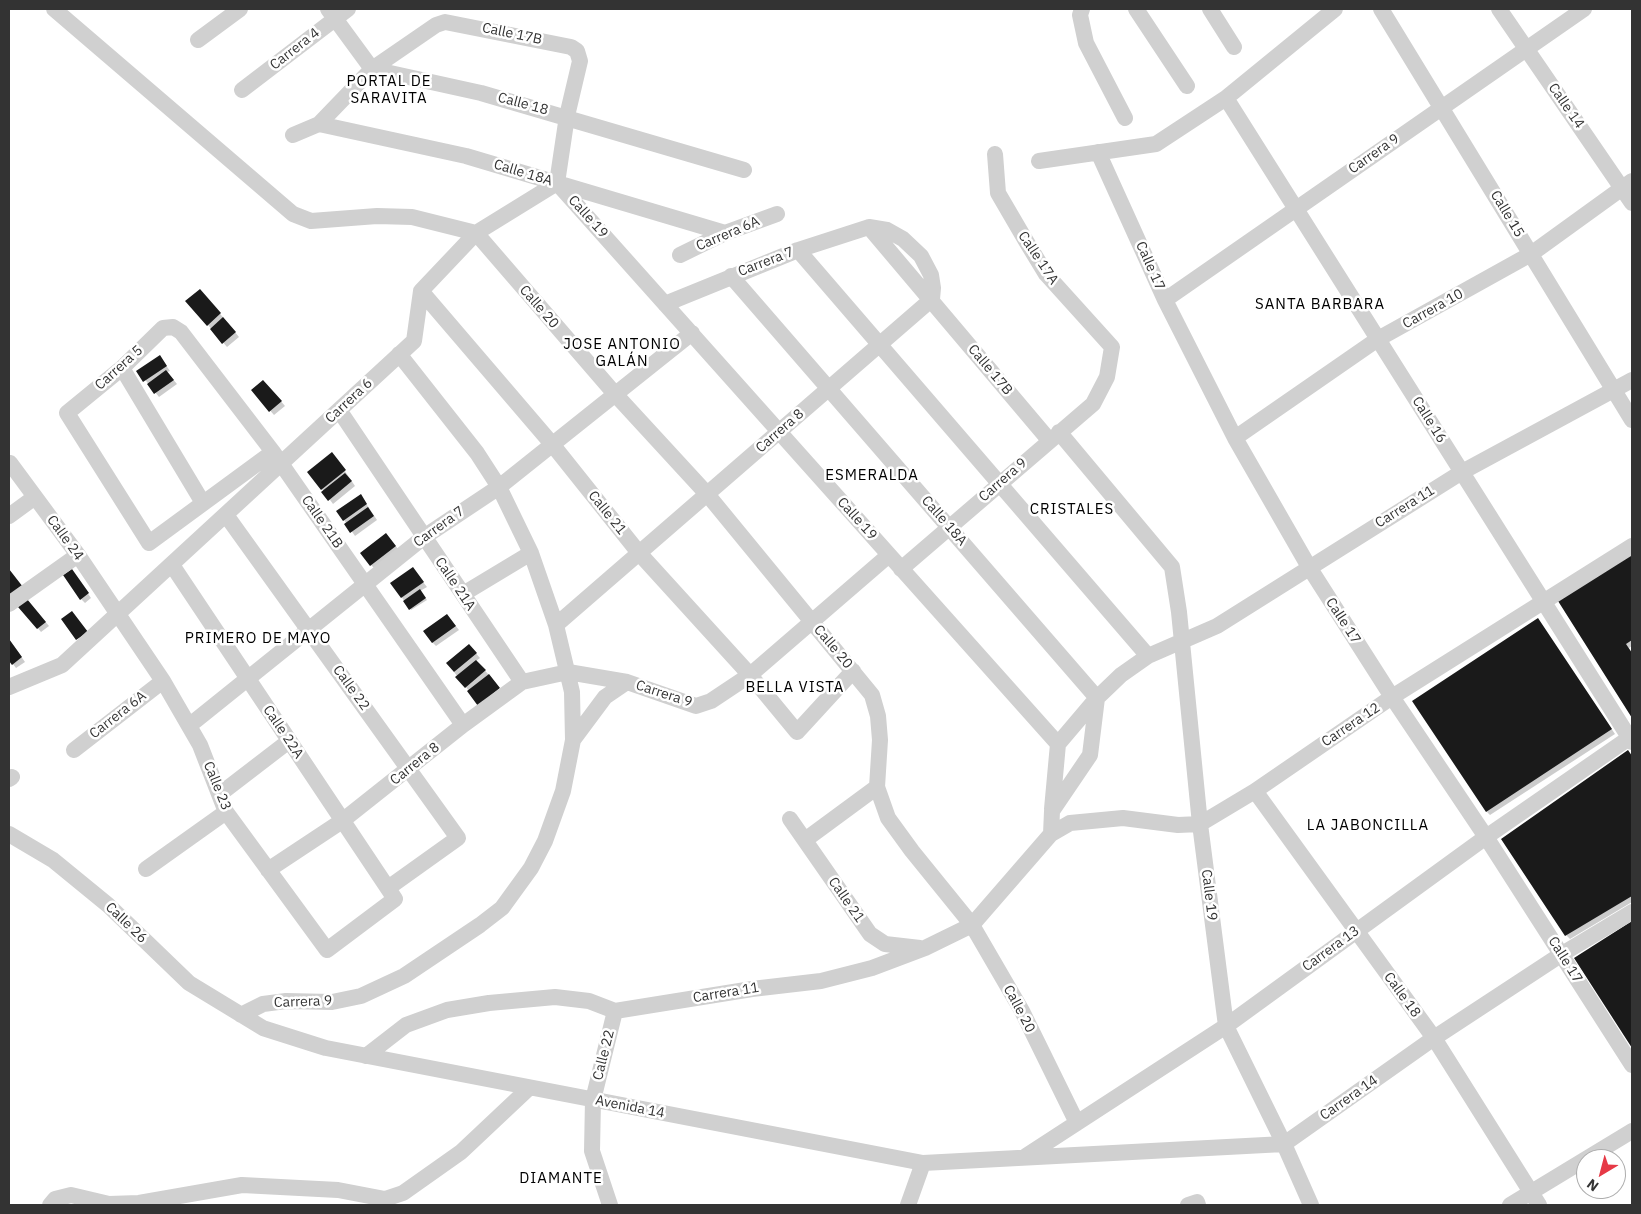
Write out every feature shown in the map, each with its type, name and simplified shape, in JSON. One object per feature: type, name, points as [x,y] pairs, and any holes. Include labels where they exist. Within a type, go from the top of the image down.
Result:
[{"type":"street","points":[[198,40],[240,9]]},
{"type":"street","points":[[1082,9],[1080,15],[1086,42],[1125,118]]},
{"type":"street","points":[[1136,9],[1187,86]]},
{"type":"street","points":[[1210,9],[1234,47]]},
{"type":"street","points":[[1039,161],[1156,144],[1226,98],[1335,9]]},
{"type":"street","name":"Calle 15","points":[[1381,9],[1632,420]]},
{"type":"street","name":"Calle 14","points":[[1499,9],[1526,49],[1628,185],[1632,203]]},
{"type":"street","name":"Carrera 9","points":[[1165,300],[1584,9]]},
{"type":"street","points":[[64,12],[293,214],[311,221],[377,216],[412,217],[476,233]]},
{"type":"street","points":[[293,135],[319,124],[372,69],[337,12]]},
{"type":"street","name":"Carrera 4","points":[[242,90],[337,12]]},
{"type":"street","name":"Calle 17B","points":[[372,69],[436,25],[445,22],[496,30],[571,47],[577,51],[580,61],[567,116]]},
{"type":"street","name":"Calle 18","points":[[372,69],[481,92],[744,170]]},
{"type":"street","name":"Calle 16","points":[[1226,98],[1631,738]]},
{"type":"street","points":[[421,291],[476,233],[557,183],[567,116]]},
{"type":"street","name":"Calle 18A","points":[[319,124],[466,156],[725,232]]},
{"type":"street","name":"Calle 17","points":[[1098,152],[1165,300],[1235,438],[1309,567],[1392,698],[1562,954],[1632,1066]]},
{"type":"street","name":"Calle 17A","points":[[994,154],[998,193],[1046,274],[1112,347]]},
{"type":"street","name":"Calle 19","points":[[557,183],[1058,744]]},
{"type":"street","name":"Carrera 10","points":[[1235,438],[1378,339],[1531,254],[1628,185]]},
{"type":"street","name":"Carrera 6A","points":[[680,255],[725,232],[776,214]]},
{"type":"street","name":"Carrera 7","points":[[665,304],[798,250],[869,227],[932,299]]},
{"type":"street","name":"Calle 20","points":[[476,233],[615,394],[707,494],[872,695],[878,716],[880,765],[877,787],[888,818],[972,925],[1022,1012],[1077,1123]]},
{"type":"street","points":[[798,250],[1148,656]]},
{"type":"street","name":"Calle 18A","points":[[731,276],[1097,698]]},
{"type":"street","name":"Carrera 6","points":[[9,687],[62,665],[118,616],[226,515],[277,458],[338,410],[414,341],[421,291]]},
{"type":"street","name":"Calle 21","points":[[421,291],[552,444],[639,553],[750,675],[797,732],[853,671]]},
{"type":"street","name":"Calle 17B","points":[[932,299],[1172,566]]},
{"type":"street","name":"Carrera 8","points":[[556,625],[932,299]]},
{"type":"street","name":"Carrera 5","points":[[173,327],[163,328],[122,368],[67,413],[149,543],[203,503]]},
{"type":"street","name":"Calle 21B","points":[[173,327],[181,332],[277,458],[463,724]]},
{"type":"street","name":"Carrera 7","points":[[190,725],[424,537],[499,487],[692,334]]},
{"type":"street","name":"Carrera 9","points":[[901,568],[1093,404],[1107,377],[1112,347]]},
{"type":"street","points":[[400,354],[477,453],[499,487],[531,553],[556,625],[568,672]]},
{"type":"street","points":[[122,368],[203,503],[277,458]]},
{"type":"street","name":"Carrera 11","points":[[1097,698],[1121,674],[1148,656],[1218,626],[1462,472],[1632,380]]},
{"type":"street","name":"Calle 21A","points":[[338,410],[522,682]]},
{"type":"street","name":"Calle 24","points":[[10,463],[78,555],[118,616]]},
{"type":"street","points":[[9,516],[35,497]]},
{"type":"street","name":"Calle 22","points":[[226,515],[458,838],[391,894]]},
{"type":"street","name":"Carrera 12","points":[[1052,834],[1070,823],[1096,819],[1123,818],[1178,825],[1200,824],[1256,791],[1392,698],[1632,546]]},
{"type":"street","points":[[462,594],[531,553]]},
{"type":"street","points":[[9,604],[78,555]]},
{"type":"street","name":"Carrera 9","points":[[241,1015],[263,1004],[286,1001],[332,1002],[361,996],[404,976],[502,908],[531,868],[564,791],[573,740],[572,692],[568,672],[627,682],[696,706],[711,701],[750,675],[889,555]]},
{"type":"street","name":"Calle 22A","points":[[172,565],[391,894]]},
{"type":"street","name":"Calle 19","points":[[1172,566],[1182,640],[1200,824],[1226,1026],[1284,1144],[1311,1205]]},
{"type":"street","name":"Calle 23","points":[[118,616],[163,681],[190,725],[226,812],[327,950],[391,894]]},
{"type":"street","name":"Carrera 8","points":[[268,870],[342,821],[463,724],[522,682],[568,672]]},
{"type":"street","name":"Carrera 6A","points":[[74,750],[163,681]]},
{"type":"street","points":[[573,740],[605,697],[627,682]]},
{"type":"street","points":[[1052,834],[1058,744],[1097,698]]},
{"type":"street","points":[[1052,812],[1090,755],[1097,698]]},
{"type":"street","name":"Carrera 13","points":[[1026,1156],[1226,1026],[1486,837],[1631,738]]},
{"type":"street","points":[[220,794],[290,741]]},
{"type":"street","points":[[805,840],[877,787]]},
{"type":"street","name":"Calle 18","points":[[1256,791],[1434,1038],[1535,1199]]},
{"type":"street","points":[[146,869],[226,812]]},
{"type":"street","name":"Calle 21","points":[[790,819],[870,934],[885,944],[925,948]]},
{"type":"street","name":"Calle 26","points":[[9,834],[53,860],[108,905],[190,983],[241,1015]]},
{"type":"street","name":"Carrera 11","points":[[615,1011],[752,989],[821,981],[872,968],[925,948],[972,925],[1052,834]]},
{"type":"street","name":"Carrera 14","points":[[1284,1144],[1434,1038],[1562,954],[1632,912]]},
{"type":"street","points":[[366,1056],[406,1025],[447,1010],[489,1003],[555,997],[589,1001],[615,1011]]},
{"type":"street","name":"Calle 22","points":[[610,1205],[592,1151],[592,1100],[615,1011]]},
{"type":"street","name":"Avenida 14","points":[[241,1015],[264,1028],[326,1048],[924,1163],[1026,1156]]},
{"type":"street","points":[[50,1205],[55,1199],[71,1195],[109,1204],[139,1203],[242,1185],[338,1190],[385,1199],[403,1194],[461,1152],[529,1088]]},
{"type":"street","points":[[1510,1205],[1535,1199],[1632,1131]]},
{"type":"street","points":[[1026,1156],[1284,1144]]},
{"type":"street","points":[[908,1205],[924,1163]]},
{"type":"street","points":[[1188,1205],[1197,1202],[1198,1205]]},
{"type":"building","points":[[200,289],[221,313],[207,326],[185,301]]},
{"type":"building","points":[[223,317],[236,332],[222,344],[210,329]]},
{"type":"building","points":[[160,355],[167,366],[143,382],[136,371]]},
{"type":"building","points":[[166,370],[174,380],[154,394],[147,384]]},
{"type":"building","points":[[263,380],[282,401],[269,412],[251,390]]},
{"type":"building","points":[[332,452],[346,470],[321,490],[307,472]]},
{"type":"building","points":[[345,473],[352,481],[328,501],[321,492]]},
{"type":"building","points":[[361,494],[367,504],[343,521],[336,511]]},
{"type":"building","points":[[368,507],[374,516],[350,533],[344,524]]},
{"type":"building","points":[[386,533],[396,546],[370,566],[360,553]]},
{"type":"building","points":[[1632,554],[1632,640],[1626,644],[1632,653],[1632,718],[1558,601]]},
{"type":"building","points":[[413,567],[424,582],[401,598],[390,583]]},
{"type":"building","points":[[9,569],[23,587],[11,596],[9,593]]},
{"type":"building","points":[[72,569],[89,593],[80,600],[63,575]]},
{"type":"building","points":[[420,589],[426,598],[409,610],[403,601]]},
{"type":"building","points":[[27,599],[46,622],[37,629],[18,607]]},
{"type":"building","points":[[72,611],[88,632],[76,640],[61,619]]},
{"type":"building","points":[[447,614],[456,626],[432,643],[423,631]]},
{"type":"building","points":[[1538,618],[1612,729],[1486,812],[1412,701]]},
{"type":"building","points":[[9,639],[22,657],[12,665],[9,661]]},
{"type":"building","points":[[469,644],[477,653],[454,672],[446,663]]},
{"type":"building","points":[[476,660],[486,670],[465,688],[455,677]]},
{"type":"building","points":[[489,674],[500,688],[478,706],[467,691]]},
{"type":"building","points":[[1628,750],[1632,756],[1632,896],[1565,936],[1501,839]]},
{"type":"building","points":[[1632,921],[1632,1048],[1574,958]]},
{"type":"district","name":"PORTAL DE SARAVITA","points":[[389,90]]},
{"type":"district","name":"SANTA BARBARA","points":[[1320,305]]},
{"type":"district","name":"JOSE ANTONIO GALÁN","points":[[622,354]]},
{"type":"district","name":"ESMERALDA","points":[[872,476]]},
{"type":"district","name":"CRISTALES","points":[[1072,510]]},
{"type":"district","name":"PRIMERO DE MAYO","points":[[258,639]]},
{"type":"district","name":"BELLA VISTA","points":[[795,688]]},
{"type":"district","name":"LA JABONCILLA","points":[[1368,826]]},
{"type":"district","name":"DIAMANTE","points":[[561,1179]]}]
